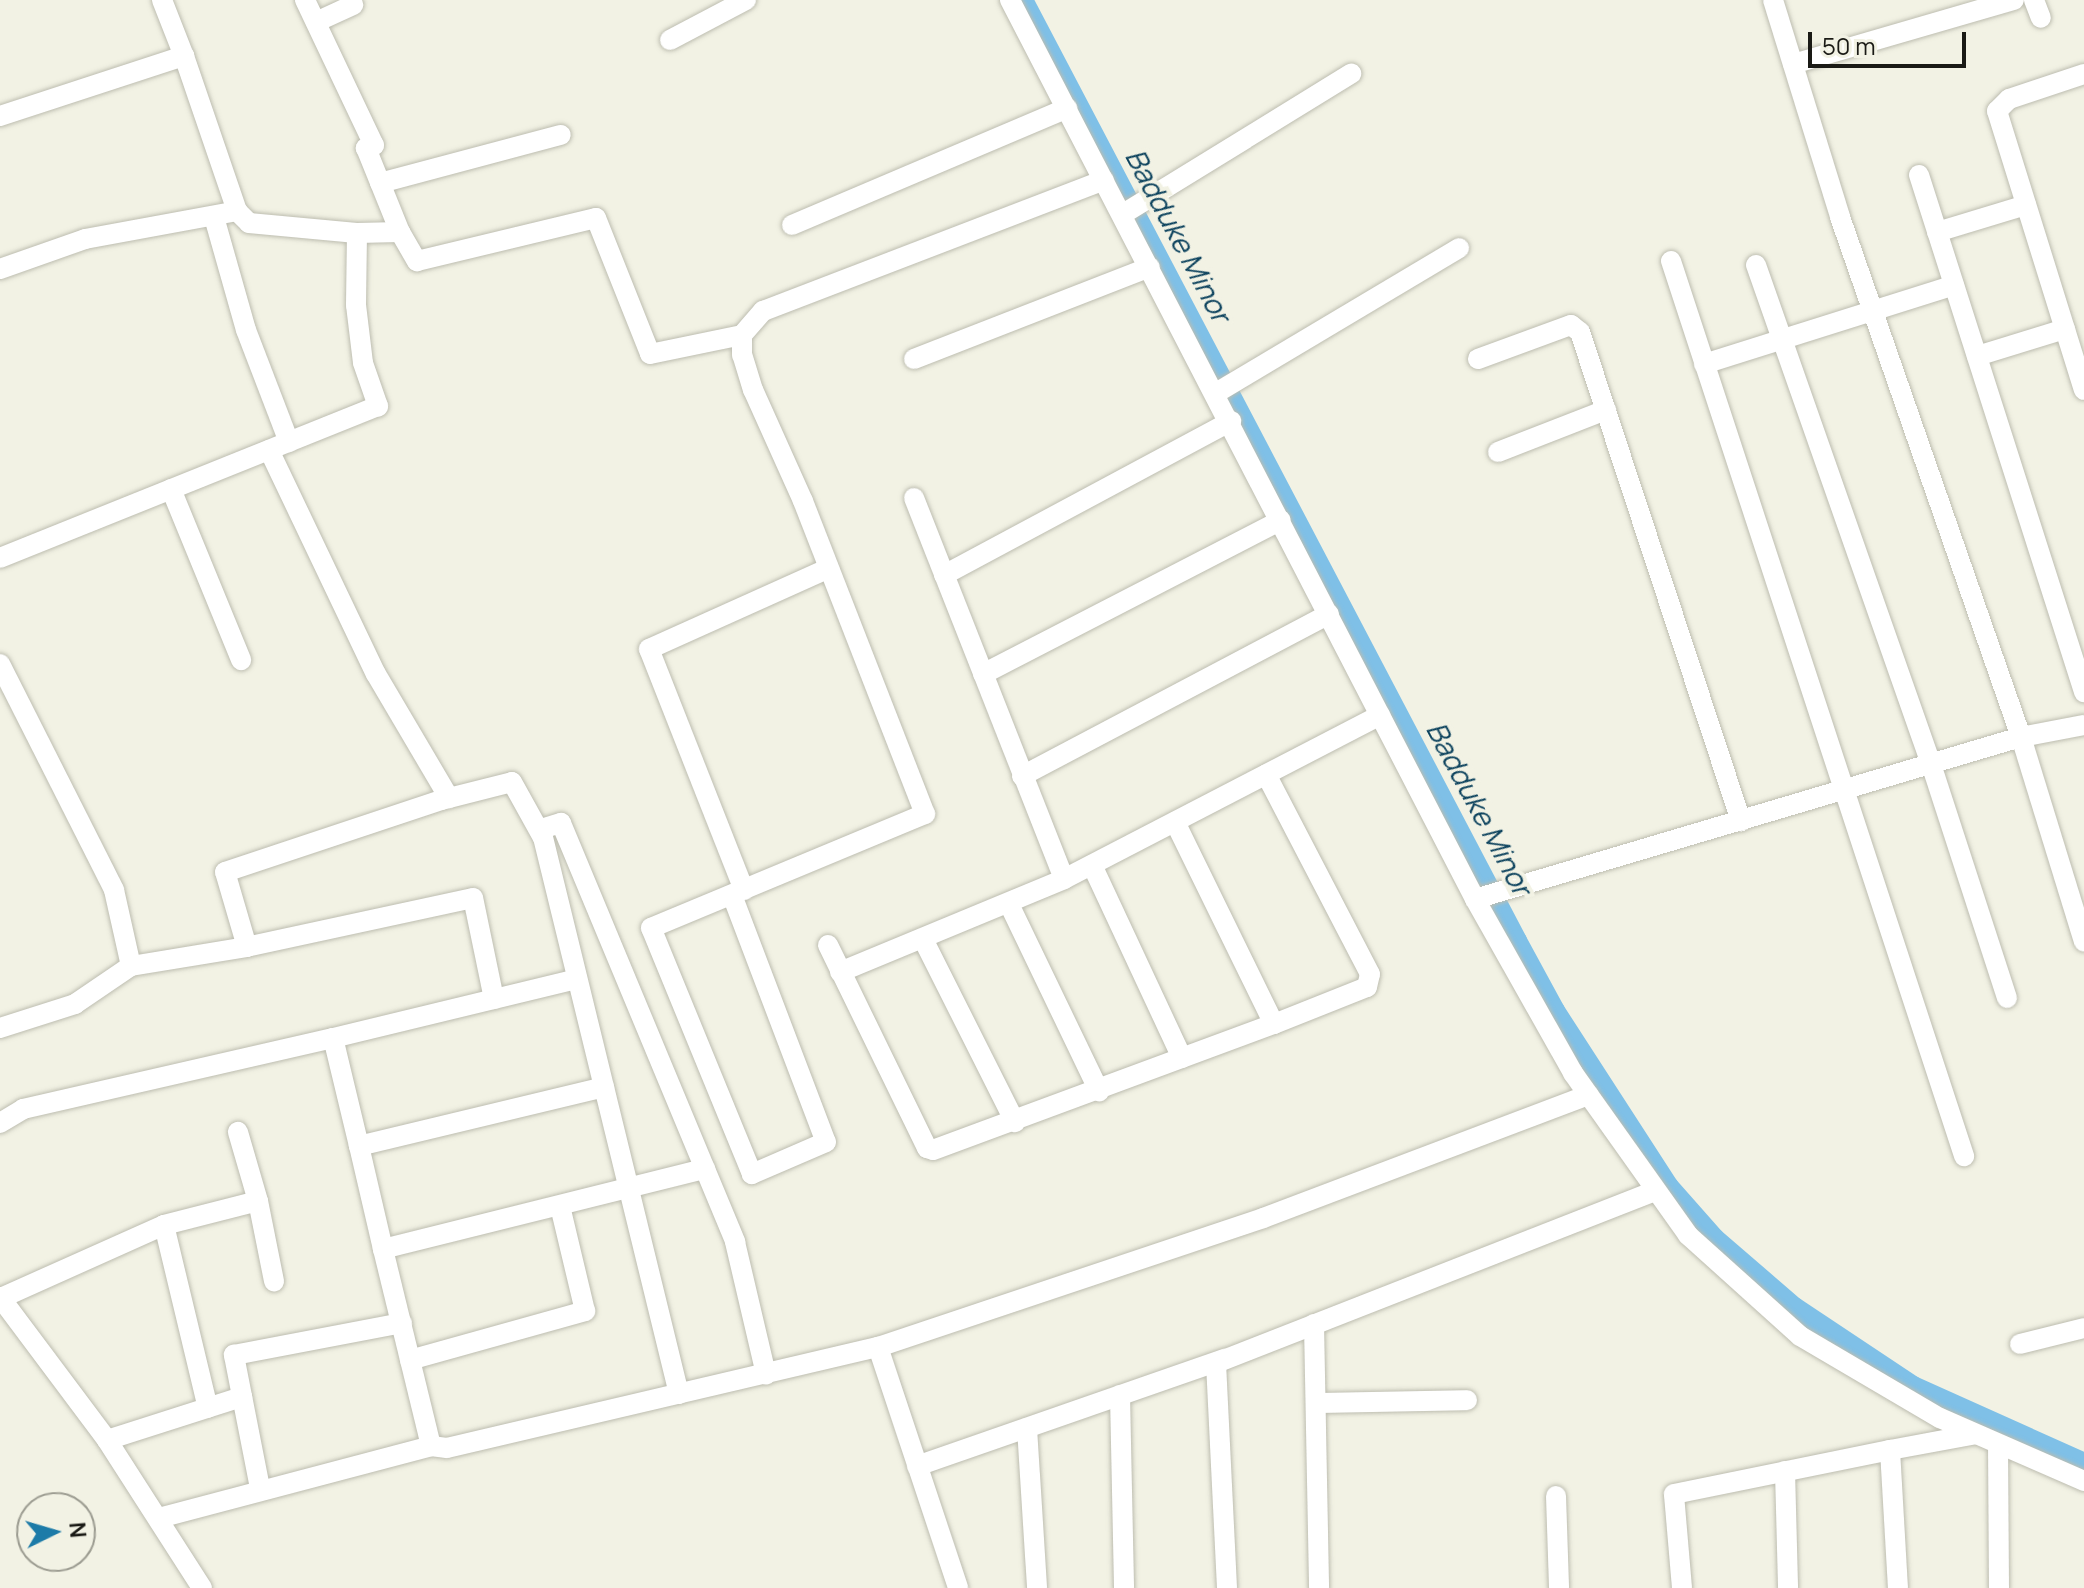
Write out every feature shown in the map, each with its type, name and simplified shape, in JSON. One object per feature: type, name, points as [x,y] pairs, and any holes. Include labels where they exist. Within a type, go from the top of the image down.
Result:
[{"type":"street","points":[[162,0],[237,211],[249,223],[357,233],[400,232]]},
{"type":"street","points":[[305,0],[374,145],[366,148],[400,232],[417,261],[596,218],[650,354],[742,335],[763,311],[1104,180]]},
{"type":"street","points":[[670,40],[746,0]]},
{"type":"street","points":[[1010,0],[1231,421],[1476,899],[1589,1095],[1656,1191],[1688,1235],[1800,1336],[1976,1434],[2084,1481]]},
{"type":"street","points":[[1773,0],[1873,312],[2021,737],[2084,942]]},
{"type":"street","points":[[1793,64],[2014,0]]},
{"type":"street","points":[[316,22],[353,5]]},
{"type":"street","points":[[0,116],[184,56]]},
{"type":"street","points":[[1123,214],[1351,74]]},
{"type":"street","points":[[2084,74],[2009,99],[1997,111],[2084,390]]},
{"type":"street","points":[[792,225],[1067,108]]},
{"type":"street","points":[[380,183],[561,135]]},
{"type":"street","points":[[1919,175],[2084,692]]},
{"type":"street","points":[[1937,232],[2026,205]]},
{"type":"street","points":[[0,269],[85,239],[237,211]]},
{"type":"street","points":[[214,217],[246,330],[289,442]]},
{"type":"street","points":[[0,558],[378,406],[363,363],[356,305],[357,233]]},
{"type":"street","points":[[1216,393],[1459,248]]},
{"type":"street","points":[[1671,261],[1964,1156]]},
{"type":"street","points":[[1756,265],[1931,764],[2007,998]]},
{"type":"street","points":[[914,359],[1150,267]]},
{"type":"street","points":[[1704,364],[1954,285]]},
{"type":"street","points":[[1478,359],[1577,327],[1741,821]]},
{"type":"street","points":[[1977,356],[2065,329]]},
{"type":"street","points":[[742,335],[742,355],[753,390],[829,568],[925,814],[738,892],[651,928],[752,1174],[826,1142],[738,892],[649,649],[829,568]]},
{"type":"street","points":[[1498,452],[1606,410]]},
{"type":"street","points":[[944,575],[1231,421]]},
{"type":"street","points":[[269,450],[376,674],[449,798]]},
{"type":"street","points":[[171,489],[241,660]]},
{"type":"street","points":[[914,498],[1064,879]]},
{"type":"street","points":[[983,674],[1281,520]]},
{"type":"street","points":[[1022,776],[1329,614]]},
{"type":"street","points":[[0,664],[114,890],[131,966]]},
{"type":"street","points":[[840,972],[1064,879],[1380,715]]},
{"type":"street","points":[[1476,899],[2021,737],[2084,725]]},
{"type":"street","points":[[828,945],[927,1148],[942,1150],[1274,1024],[1367,987],[1370,974],[1266,774]]},
{"type":"street","points":[[247,947],[225,872],[449,798],[512,782],[543,838]]},
{"type":"street","points":[[1175,822],[1274,1024]]},
{"type":"street","points":[[679,1394],[541,829],[561,823],[735,1242],[766,1374]]},
{"type":"street","points":[[1092,865],[1182,1058]]},
{"type":"street","points":[[0,1028],[75,1004],[131,966],[247,947],[473,898],[494,999]]},
{"type":"street","points":[[1009,904],[1099,1091]]},
{"type":"street","points":[[923,939],[1015,1122]]},
{"type":"street","points":[[0,1123],[23,1109],[577,979]]},
{"type":"street","points":[[333,1038],[431,1446]]},
{"type":"street","points":[[359,1146],[604,1087]]},
{"type":"street","points":[[159,1518],[260,1488],[431,1446],[447,1448],[878,1347],[1263,1218],[1589,1095]]},
{"type":"street","points":[[238,1132],[258,1201],[274,1281]]},
{"type":"street","points":[[383,1249],[705,1169]]},
{"type":"street","points":[[1227,1588],[1216,1363],[1656,1191]]},
{"type":"street","points":[[202,1588],[107,1440],[0,1297],[164,1225],[258,1201]]},
{"type":"street","points":[[410,1360],[585,1311],[560,1206]]},
{"type":"street","points":[[164,1225],[208,1408]]},
{"type":"street","points":[[260,1488],[234,1355],[402,1323]]},
{"type":"street","points":[[1314,1324],[1319,1588]]},
{"type":"street","points":[[2020,1344],[2084,1328]]},
{"type":"street","points":[[878,1347],[958,1588]]},
{"type":"street","points":[[917,1466],[1225,1359]]},
{"type":"street","points":[[1120,1395],[1124,1588]]},
{"type":"street","points":[[107,1440],[242,1397]]},
{"type":"street","points":[[1316,1403],[1467,1400]]},
{"type":"street","points":[[1027,1428],[1037,1588]]},
{"type":"street","points":[[1682,1588],[1674,1494],[1976,1434]]},
{"type":"street","points":[[1998,1445],[1999,1588]]},
{"type":"street","points":[[1890,1450],[1898,1588]]},
{"type":"street","points":[[1785,1471],[1788,1588]]},
{"type":"street","points":[[1556,1496],[1559,1588]]},
{"type":"waterway","name":"Badduke Minor","points":[[1022,0],[1554,1011],[1668,1187],[1714,1239],[1794,1308],[1913,1387],[2084,1464]]}]
